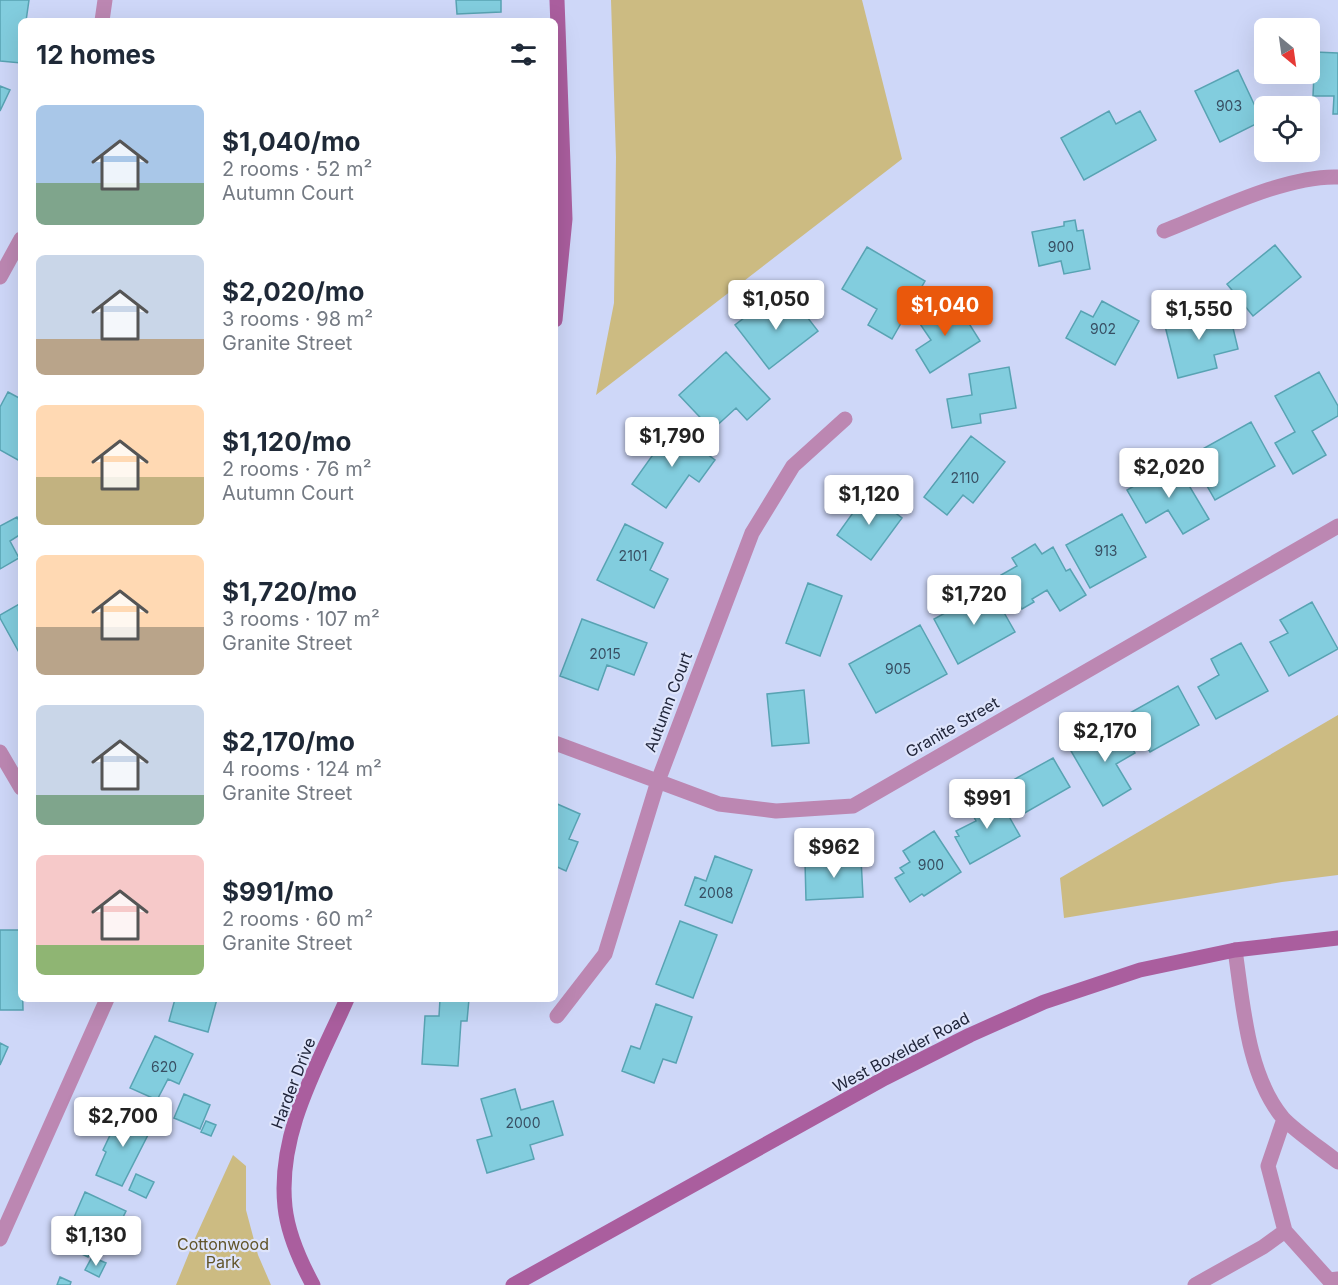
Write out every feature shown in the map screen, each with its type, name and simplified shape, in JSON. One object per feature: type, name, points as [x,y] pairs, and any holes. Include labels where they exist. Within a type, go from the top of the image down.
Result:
[{"type":"street","points":[[102,18],[105,0]]},
{"type":"street","points":[[557,0],[557,18]]},
{"type":"street","points":[[558,73],[560,219],[558,259]]},
{"type":"street","points":[[1164,231],[1268,190],[1325,176],[1338,177]]},
{"type":"street","points":[[0,278],[18,245]]},
{"type":"street","name":"Autumn Court","points":[[557,1016],[604,954],[658,781],[752,533],[793,466],[845,419]]},
{"type":"street","name":"Granite Street","points":[[558,744],[719,804],[776,811],[853,806],[1338,526]]},
{"type":"street","points":[[0,752],[18,783]]},
{"type":"street","name":"West Boxelder Road","points":[[513,1285],[885,1078],[970,1035],[1044,1002],[1140,970],[1235,950],[1338,938]]},
{"type":"street","points":[[1235,950],[1246,1029],[1262,1084],[1284,1119],[1338,1162]]},
{"type":"street","points":[[0,1239],[106,1002]]},
{"type":"street","name":"Harder Drive","points":[[312,1285],[297,1254],[285,1208],[285,1162],[296,1117],[346,1002]]},
{"type":"street","points":[[1284,1119],[1268,1166],[1285,1231],[1329,1280],[1338,1279]]},
{"type":"street","points":[[1195,1285],[1263,1247],[1285,1231]]},
{"type":"green space","points":[[611,0],[862,0],[902,159],[596,395],[614,303],[616,157]]},
{"type":"green space","points":[[1338,715],[1338,875],[1064,918],[1060,878]]},
{"type":"green space","name":"Cottonwood Park","points":[[233,1155],[246,1166],[246,1210],[258,1255],[271,1285],[176,1285],[196,1236]]},
{"type":"building","points":[[0,0],[29,0],[26,18],[18,18],[18,63],[0,61]]},
{"type":"building","points":[[456,0],[501,0],[501,12],[457,14]]},
{"type":"building","points":[[1320,52],[1338,53],[1338,114],[1333,114],[1334,96],[1313,96],[1314,84],[1320,84]]},
{"type":"building","points":[[1238,70],[1254,104],[1254,125],[1220,142],[1195,91]]},
{"type":"building","points":[[0,86],[10,90],[0,111]]},
{"type":"building","points":[[1109,111],[1116,124],[1140,111],[1156,140],[1084,180],[1061,138]]},
{"type":"building","points":[[1075,220],[1077,231],[1083,230],[1090,269],[1064,274],[1061,261],[1039,266],[1032,232],[1064,226],[1064,222]]},
{"type":"building","points":[[1275,245],[1301,277],[1253,316],[1227,284]]},
{"type":"building","points":[[867,247],[925,281],[892,339],[868,325],[877,309],[842,289]]},
{"type":"building","points":[[767,300],[777,313],[794,300],[818,331],[769,369],[735,325]]},
{"type":"building","points":[[1102,301],[1139,321],[1115,365],[1066,338],[1081,311],[1093,317]]},
{"type":"building","points":[[949,302],[961,320],[965,317],[980,341],[930,373],[916,350],[931,340],[918,321]]},
{"type":"building","points":[[1194,310],[1195,314],[1198,313],[1199,319],[1229,311],[1238,349],[1214,355],[1217,368],[1178,378],[1163,318]]},
{"type":"building","points":[[726,352],[770,399],[747,420],[736,408],[712,430],[679,395]]},
{"type":"building","points":[[1009,367],[1016,408],[980,414],[981,423],[952,428],[947,399],[972,395],[969,374]]},
{"type":"building","points":[[1319,372],[1338,406],[1338,416],[1312,431],[1326,455],[1293,474],[1275,443],[1295,432],[1275,396]]},
{"type":"building","points":[[8,392],[18,397],[18,460],[0,450],[0,407]]},
{"type":"building","points":[[1251,422],[1275,466],[1215,500],[1190,456]]},
{"type":"building","points":[[672,428],[715,460],[699,482],[689,475],[666,508],[632,484]]},
{"type":"building","points":[[971,436],[1005,462],[973,503],[963,495],[947,515],[924,497]]},
{"type":"building","points":[[1175,462],[1209,519],[1183,534],[1168,510],[1146,523],[1127,490]]},
{"type":"building","points":[[868,492],[902,518],[871,560],[837,535]]},
{"type":"building","points":[[1122,514],[1146,557],[1090,588],[1066,545]]},
{"type":"building","points":[[17,517],[18,519],[18,536],[10,541],[18,559],[0,569],[0,526]]},
{"type":"building","points":[[625,524],[663,543],[650,570],[668,579],[654,608],[597,580]]},
{"type":"building","points":[[1035,544],[1042,554],[1053,547],[1066,571],[1070,569],[1086,595],[1060,611],[1047,590],[1032,599],[1034,602],[1022,609],[1001,575],[1017,566],[1012,558]]},
{"type":"building","points":[[808,583],[842,596],[820,656],[786,643]]},
{"type":"building","points":[[990,588],[1015,632],[958,664],[934,619]]},
{"type":"building","points":[[1312,602],[1338,649],[1289,676],[1270,642],[1288,633],[1280,620]]},
{"type":"building","points":[[18,605],[18,651],[0,618],[0,615]]},
{"type":"building","points":[[582,619],[647,643],[634,675],[607,665],[598,690],[560,676]]},
{"type":"building","points":[[920,625],[947,674],[876,713],[849,664]]},
{"type":"building","points":[[1241,643],[1268,691],[1216,719],[1198,687],[1219,675],[1211,659]]},
{"type":"building","points":[[1178,686],[1199,725],[1150,752],[1128,714]]},
{"type":"building","points":[[804,690],[809,743],[772,746],[767,694]]},
{"type":"building","points":[[1118,724],[1135,753],[1116,764],[1131,789],[1103,806],[1071,751]]},
{"type":"building","points":[[1053,758],[1070,787],[1023,814],[1006,784]]},
{"type":"building","points":[[997,795],[1020,836],[970,864],[955,837],[959,836],[956,831],[976,821],[970,810]]},
{"type":"building","points":[[558,804],[580,814],[569,839],[578,842],[566,871],[558,867]]},
{"type":"building","points":[[934,831],[961,872],[924,896],[922,894],[910,902],[895,878],[904,873],[900,868],[910,862],[903,851]]},
{"type":"building","points":[[715,856],[752,870],[732,923],[685,905],[695,877],[706,881]]},
{"type":"building","points":[[861,858],[863,897],[806,900],[805,862]]},
{"type":"building","points":[[680,921],[717,935],[693,998],[656,984]]},
{"type":"building","points":[[0,930],[18,930],[18,1002],[23,1002],[23,1010],[0,1010]]},
{"type":"building","points":[[174,1002],[216,1002],[208,1032],[169,1021]]},
{"type":"building","points":[[440,1002],[469,1002],[467,1021],[461,1021],[458,1066],[422,1064],[425,1016],[439,1016]]},
{"type":"building","points":[[656,1004],[692,1017],[676,1063],[663,1059],[654,1083],[622,1071],[631,1046],[640,1049]]},
{"type":"building","points":[[155,1036],[193,1054],[179,1084],[168,1079],[157,1100],[130,1088]]},
{"type":"building","points":[[0,1043],[8,1047],[0,1065]]},
{"type":"building","points":[[515,1089],[521,1110],[553,1101],[563,1135],[530,1145],[534,1159],[487,1173],[477,1140],[492,1136],[481,1099]]},
{"type":"building","points":[[184,1094],[210,1105],[200,1129],[174,1118]]},
{"type":"building","points":[[122,1110],[153,1125],[122,1186],[96,1175],[106,1152],[103,1150]]},
{"type":"building","points":[[206,1121],[216,1125],[211,1136],[201,1132]]},
{"type":"building","points":[[136,1174],[154,1182],[146,1198],[129,1190]]},
{"type":"building","points":[[85,1192],[126,1211],[112,1240],[98,1234],[88,1257],[62,1245]]},
{"type":"building","points":[[92,1257],[106,1263],[99,1277],[85,1270]]},
{"type":"building","points":[[60,1277],[71,1282],[70,1285],[57,1285]]}]
